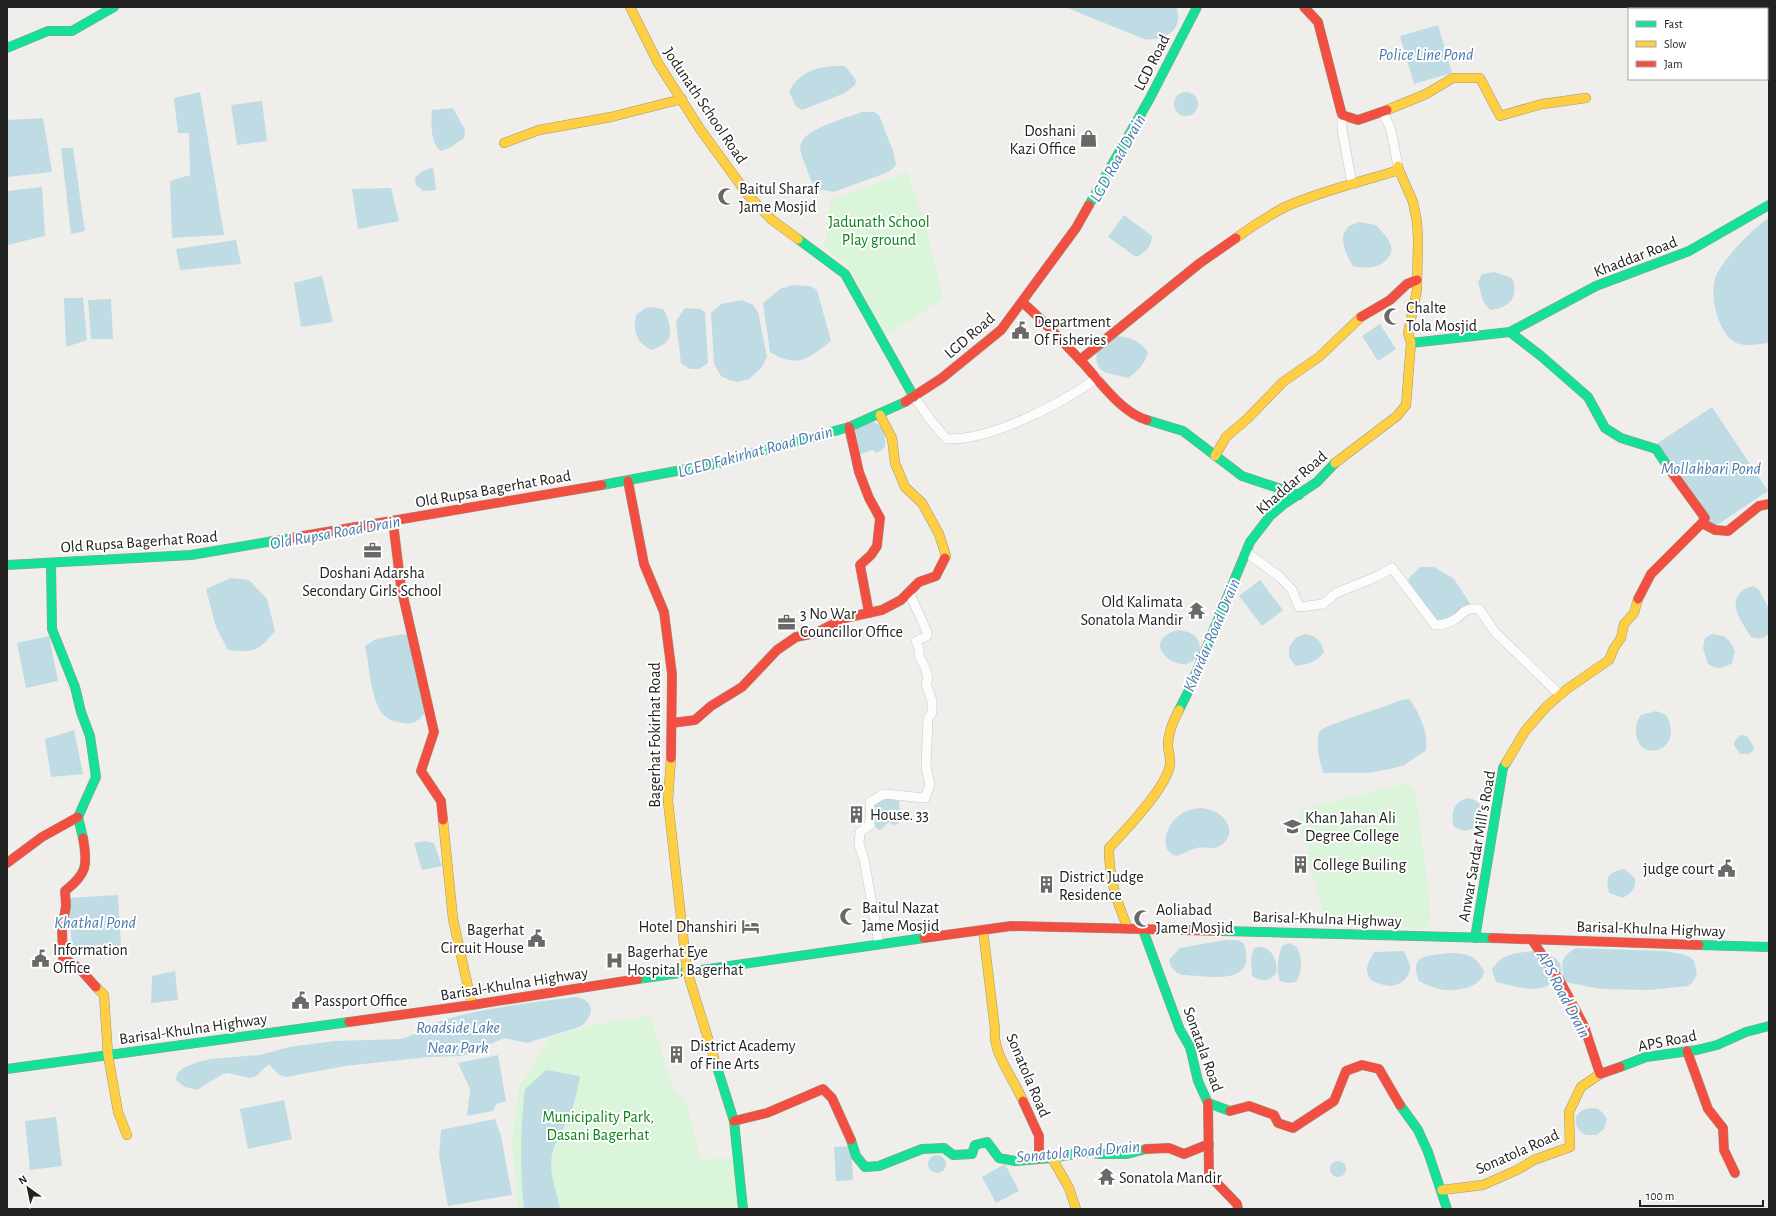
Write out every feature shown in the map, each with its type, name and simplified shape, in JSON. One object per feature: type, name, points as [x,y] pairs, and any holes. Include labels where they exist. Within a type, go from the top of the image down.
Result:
[{"type":"main road","points":[[7,48],[48,31],[72,31],[114,7]]},
{"type":"main road","name":"Jodunath School Road","points":[[630,7],[658,63],[700,129],[748,195],[765,214],[845,274],[852,284],[914,397]]},
{"type":"main road","name":"LGD Road","points":[[628,481],[719,463],[849,427],[880,415],[899,406],[942,378],[1001,330],[1076,228],[1150,98],[1197,7]]},
{"type":"main road","points":[[1304,7],[1318,22],[1342,115],[1358,120],[1383,112],[1426,94],[1453,78],[1480,78],[1500,116],[1542,104],[1586,98]]},
{"type":"main road","points":[[504,143],[516,137],[603,119],[682,99]]},
{"type":"main road","points":[[1080,360],[1200,263],[1254,225],[1284,208],[1399,168]]},
{"type":"main road","name":"Khaddar Road","points":[[1128,928],[1114,896],[1108,869],[1109,848],[1150,801],[1165,777],[1170,764],[1168,744],[1171,725],[1189,690],[1250,542],[1270,516],[1284,504],[1317,482],[1334,464],[1397,416],[1406,405],[1411,343],[1408,333],[1417,290],[1417,222],[1413,202],[1399,168]]},
{"type":"main road","name":"Khaddar Road","points":[[1510,332],[1596,286],[1689,251],[1769,205]]},
{"type":"main road","points":[[1215,456],[1226,436],[1247,419],[1283,382],[1319,357],[1361,317],[1390,300],[1407,284],[1417,280]]},
{"type":"main road","points":[[1022,302],[1043,320],[1136,418],[1183,431],[1242,476],[1299,495]]},
{"type":"main road","points":[[1411,343],[1510,332],[1541,356],[1588,397],[1605,428],[1622,438],[1656,450],[1702,513],[1705,518],[1702,524],[1715,530],[1728,531],[1759,506],[1769,504]]},
{"type":"main road","points":[[672,723],[696,720],[711,706],[742,687],[777,650],[796,637],[816,634],[835,622],[882,610],[901,600],[919,582],[936,576],[946,556],[938,534],[922,503],[906,487],[895,463],[892,438],[880,415]]},
{"type":"main road","points":[[849,427],[859,472],[869,498],[880,518],[877,546],[871,555],[860,565],[869,613]]},
{"type":"main road","name":"Old Rupsa Bagerhat Road","points":[[7,565],[191,555],[628,481]]},
{"type":"main road","name":"Bagerhat Fokirhat Road","points":[[628,481],[644,564],[664,612],[672,674],[672,746],[668,801],[687,971],[734,1121],[744,1209]]},
{"type":"main road","points":[[393,522],[401,586],[434,732],[421,771],[442,801],[453,919],[472,1005]]},
{"type":"main road","name":"Anwar Sardar Mill's Road","points":[[1475,938],[1503,768],[1531,723],[1560,696],[1609,660],[1614,648],[1621,638],[1624,624],[1634,613],[1639,594],[1652,574],[1702,524]]},
{"type":"main road","points":[[7,863],[42,837],[78,817],[96,778],[90,736],[81,712],[75,688],[52,629],[50,563]]},
{"type":"main road","points":[[78,817],[87,859],[79,880],[65,891],[66,906],[62,930],[63,958],[79,968],[104,995],[108,1055],[118,1112],[127,1134]]},
{"type":"main road","name":"Barisal-Khulna Highway","points":[[7,1069],[472,1005],[687,971],[1011,926],[1291,932],[1769,947]]},
{"type":"main road","name":"Sonatola Road","points":[[983,930],[995,1029],[994,1038],[1038,1136],[1039,1159]]},
{"type":"main road","name":"Sonatala Road","points":[[1143,930],[1180,1030],[1190,1047],[1198,1081],[1208,1103],[1229,1111],[1249,1106],[1274,1115],[1278,1123],[1293,1128],[1334,1101],[1346,1071],[1360,1064],[1374,1067],[1378,1069],[1399,1104],[1418,1130],[1442,1190],[1447,1209]]},
{"type":"main road","points":[[1532,940],[1560,980],[1584,1026],[1600,1074]]},
{"type":"main road","name":"APS Road","points":[[1600,1074],[1646,1057],[1717,1045],[1746,1032],[1769,1026]]},
{"type":"main road","points":[[1688,1051],[1708,1108],[1723,1128],[1724,1150],[1735,1174]]},
{"type":"main road","name":"Sonatola Road","points":[[1442,1190],[1483,1185],[1517,1170],[1534,1160],[1570,1147],[1569,1112],[1581,1087],[1600,1074]]},
{"type":"main road","points":[[734,1121],[767,1113],[822,1089],[832,1098],[848,1131],[856,1156],[866,1168],[879,1166],[922,1149],[944,1148],[954,1155],[972,1154],[975,1145],[987,1142],[999,1158],[1015,1160],[1052,1158],[1084,1152],[1100,1154],[1127,1154],[1149,1148],[1169,1148],[1184,1154],[1209,1144]]},
{"type":"main road","points":[[1208,1103],[1209,1175],[1237,1204],[1238,1209]]},
{"type":"main road","points":[[1052,1158],[1069,1188],[1076,1209]]},
{"type":"street","points":[[1383,112],[1391,130],[1399,168]]},
{"type":"street","points":[[1342,115],[1342,129],[1352,184]]},
{"type":"street","points":[[914,397],[932,422],[948,439],[958,439],[990,432],[1018,421],[1068,397],[1084,388],[1097,378]]},
{"type":"street","points":[[1246,552],[1280,578],[1292,590],[1298,606],[1323,604],[1336,593],[1376,577],[1392,568],[1435,625],[1444,625],[1455,620],[1460,614],[1470,608],[1479,609],[1496,632],[1560,696]]},
{"type":"street","points":[[879,944],[864,859],[859,844],[860,832],[870,825],[870,802],[877,796],[884,794],[925,798],[930,785],[926,767],[928,718],[932,713],[932,701],[926,683],[928,678],[925,667],[919,656],[919,648],[916,641],[927,636],[927,632],[909,592]]},
{"type":"green space","name":"Jadunath School Play ground","points":[[907,172],[923,216],[943,298],[884,336],[865,296],[847,265],[824,247],[827,234],[830,200]]},
{"type":"green space","points":[[1406,783],[1414,788],[1419,814],[1431,914],[1429,925],[1424,928],[1404,926],[1332,926],[1327,924],[1323,916],[1298,815],[1299,810]]},
{"type":"green space","name":"Municipality Park, Dasani Bagerhat","points":[[650,1015],[674,1092],[685,1099],[701,1159],[737,1158],[738,1209],[518,1209],[512,1142],[519,1088],[550,1038],[582,1027]]},
{"type":"water","points":[[1065,7],[1176,7],[1178,22],[1175,28],[1165,36],[1144,39]]},
{"type":"water","name":"Police Line Pond","points":[[1438,25],[1452,73],[1414,84],[1400,36]]},
{"type":"water","points":[[834,66],[845,66],[856,80],[855,85],[845,93],[802,110],[796,106],[789,92],[797,80],[814,70]]},
{"type":"water","points":[[200,92],[224,235],[172,238],[170,181],[190,175],[189,133],[178,133],[174,98]]},
{"type":"water","points":[[1186,92],[1191,93],[1197,99],[1197,109],[1191,115],[1186,116],[1181,115],[1175,109],[1174,104],[1175,99],[1181,93]]},
{"type":"water","points":[[262,101],[267,141],[237,145],[231,105]]},
{"type":"water","points":[[453,108],[465,130],[464,138],[451,147],[441,151],[437,148],[433,138],[432,110]]},
{"type":"water","points":[[862,112],[874,112],[879,115],[893,151],[896,165],[890,171],[834,192],[817,189],[810,177],[802,156],[800,146],[802,141],[806,136],[821,127]]},
{"type":"water","points":[[43,118],[52,172],[7,177],[7,120]]},
{"type":"water","points":[[61,148],[73,148],[85,231],[71,234]]},
{"type":"water","points":[[433,167],[436,190],[423,191],[416,185],[415,178],[421,172]]},
{"type":"water","points":[[42,187],[45,236],[7,245],[7,191]]},
{"type":"water","points":[[391,188],[399,221],[358,229],[352,189]]},
{"type":"water","points":[[1124,215],[1152,236],[1147,249],[1136,257],[1108,237]]},
{"type":"water","points":[[1769,218],[1769,343],[1751,345],[1741,344],[1733,341],[1727,336],[1719,320],[1714,301],[1714,283],[1716,276],[1725,261],[1739,244]]},
{"type":"water","points":[[1359,222],[1376,225],[1390,243],[1392,249],[1390,255],[1383,263],[1368,268],[1353,266],[1344,247],[1343,236],[1349,226]]},
{"type":"water","points":[[236,240],[241,264],[180,270],[176,249]]},
{"type":"water","points":[[1494,272],[1512,278],[1515,291],[1514,296],[1507,304],[1503,307],[1490,310],[1483,301],[1478,282],[1482,274]]},
{"type":"water","points":[[322,276],[333,322],[301,327],[294,283]]},
{"type":"water","points":[[793,285],[810,286],[817,290],[831,341],[809,357],[796,361],[788,360],[770,352],[763,303],[780,289]]},
{"type":"water","points":[[64,298],[83,298],[87,340],[66,347]]},
{"type":"water","points":[[111,299],[113,339],[91,339],[88,300]]},
{"type":"water","points":[[742,300],[753,305],[758,312],[767,357],[762,367],[749,379],[738,382],[721,376],[714,364],[711,313],[721,304]]},
{"type":"water","points":[[650,307],[663,309],[667,316],[670,330],[667,341],[653,350],[643,345],[637,337],[635,327],[636,315],[644,309]]},
{"type":"water","points":[[685,308],[700,309],[705,312],[708,363],[699,369],[690,369],[681,363],[676,321]]},
{"type":"water","points":[[1380,324],[1396,349],[1378,361],[1362,336]]},
{"type":"water","points":[[1115,336],[1125,337],[1138,342],[1148,353],[1145,361],[1135,373],[1128,378],[1104,372],[1097,364],[1097,350]]},
{"type":"water","name":"Mollahbari Pond","points":[[1712,407],[1768,491],[1711,529],[1655,445]]},
{"type":"water","points":[[874,422],[882,427],[885,445],[876,453],[873,450],[860,454],[855,427]]},
{"type":"water","points":[[1420,567],[1434,567],[1454,579],[1471,605],[1466,616],[1460,622],[1455,624],[1439,624],[1408,582],[1410,577]]},
{"type":"water","points":[[231,578],[249,580],[267,599],[275,631],[260,647],[250,651],[228,650],[216,627],[206,589]]},
{"type":"water","points":[[1260,580],[1283,610],[1262,626],[1239,596]]},
{"type":"water","points":[[1754,586],[1759,590],[1769,609],[1769,633],[1761,638],[1751,637],[1741,621],[1736,609],[1737,598],[1740,593],[1747,588]]},
{"type":"water","points":[[1178,630],[1194,635],[1199,641],[1200,649],[1198,656],[1188,663],[1180,664],[1172,661],[1161,649],[1161,642],[1166,635]]},
{"type":"water","points":[[404,634],[410,636],[425,712],[419,720],[413,723],[403,723],[391,720],[384,715],[379,708],[372,687],[365,646],[376,639]]},
{"type":"water","points":[[1305,634],[1318,639],[1324,652],[1312,662],[1296,666],[1289,657],[1289,647],[1296,638]]},
{"type":"water","points":[[1712,634],[1724,636],[1731,643],[1735,651],[1732,663],[1725,667],[1714,667],[1708,664],[1703,648],[1705,638]]},
{"type":"water","points":[[49,636],[58,681],[26,688],[17,643]]},
{"type":"water","points":[[1409,699],[1423,724],[1426,739],[1425,751],[1404,765],[1390,769],[1368,773],[1324,773],[1319,758],[1318,746],[1318,735],[1321,730],[1328,726],[1402,700]]},
{"type":"water","points":[[1656,711],[1666,715],[1671,727],[1670,737],[1666,744],[1660,749],[1652,751],[1645,749],[1639,743],[1636,733],[1636,726],[1641,715]]},
{"type":"water","points":[[74,730],[83,774],[51,777],[45,739]]},
{"type":"water","points":[[1740,735],[1747,736],[1754,747],[1753,751],[1749,754],[1740,754],[1734,745],[1734,742]]},
{"type":"water","points":[[888,798],[899,801],[900,812],[898,824],[893,825],[889,822],[880,830],[876,828],[873,816],[873,802]]},
{"type":"water","points":[[1468,798],[1475,800],[1480,804],[1486,816],[1480,825],[1464,831],[1454,827],[1452,817],[1456,805]]},
{"type":"water","points":[[1202,808],[1216,812],[1222,816],[1229,827],[1229,835],[1227,839],[1224,843],[1217,847],[1196,848],[1176,856],[1170,853],[1165,842],[1168,829],[1172,823],[1184,812]]},
{"type":"water","points":[[425,841],[434,843],[442,866],[422,870],[414,843]]},
{"type":"water","points":[[1624,869],[1635,878],[1635,885],[1633,890],[1623,898],[1609,893],[1607,883],[1611,874]]},
{"type":"water","name":"Khathal Pond","points":[[118,895],[121,946],[72,949],[69,898]]},
{"type":"water","points":[[1225,940],[1238,940],[1244,944],[1247,956],[1246,964],[1242,970],[1235,974],[1218,977],[1186,975],[1177,973],[1171,966],[1169,960],[1180,948]]},
{"type":"water","points":[[1289,943],[1297,947],[1300,956],[1301,969],[1296,982],[1287,983],[1280,981],[1278,963],[1282,946]]},
{"type":"water","points":[[1259,947],[1271,952],[1275,960],[1277,969],[1276,974],[1267,980],[1262,980],[1252,976],[1251,957],[1254,948]]},
{"type":"water","points":[[1576,948],[1664,951],[1681,954],[1690,957],[1694,961],[1697,974],[1693,982],[1688,986],[1649,990],[1600,989],[1566,982],[1564,981],[1562,965],[1564,958]]},
{"type":"water","points":[[1404,951],[1410,966],[1410,970],[1409,974],[1404,980],[1398,984],[1390,986],[1372,981],[1369,977],[1367,966],[1374,952]]},
{"type":"water","points":[[1536,951],[1553,957],[1558,961],[1561,965],[1561,969],[1558,978],[1542,988],[1536,989],[1496,982],[1492,970],[1501,960],[1511,954]]},
{"type":"water","points":[[1449,953],[1462,954],[1474,958],[1484,971],[1483,976],[1475,984],[1463,989],[1450,990],[1435,988],[1419,981],[1416,972],[1416,965],[1418,961],[1428,956]]},
{"type":"water","points":[[175,971],[178,1000],[151,1003],[152,976]]},
{"type":"water","name":"Roadside Lake Near Park","points":[[575,997],[582,998],[590,1005],[590,1014],[584,1023],[579,1027],[527,1043],[504,1038],[462,1056],[429,1057],[345,1066],[286,1077],[279,1075],[269,1064],[256,1076],[250,1078],[227,1073],[221,1075],[197,1090],[185,1087],[176,1080],[177,1074],[183,1068],[210,1059],[260,1055],[289,1047],[335,1041],[401,1039],[443,1020],[459,1016],[509,1006]]},
{"type":"water","points":[[498,1055],[506,1101],[496,1104],[493,1111],[467,1116],[470,1089],[458,1063]]},
{"type":"water","points":[[546,1070],[580,1076],[572,1110],[557,1140],[551,1161],[552,1175],[560,1209],[524,1209],[521,1149],[525,1089]]},
{"type":"water","points":[[284,1100],[292,1139],[248,1149],[240,1109]]},
{"type":"water","points":[[1590,1108],[1600,1110],[1607,1119],[1604,1129],[1597,1135],[1584,1134],[1581,1132],[1576,1123],[1576,1117],[1579,1113]]},
{"type":"water","points":[[56,1117],[62,1166],[30,1170],[25,1121]]},
{"type":"water","points":[[495,1119],[501,1136],[512,1195],[448,1206],[439,1155],[441,1130]]},
{"type":"water","points":[[851,1146],[853,1180],[836,1181],[834,1147]]},
{"type":"water","points":[[933,1155],[941,1155],[946,1160],[944,1171],[941,1173],[933,1173],[928,1168],[928,1160]]},
{"type":"water","points":[[1335,1161],[1341,1161],[1346,1166],[1344,1175],[1341,1177],[1335,1177],[1330,1172],[1330,1166]]},
{"type":"water","points":[[1005,1164],[1019,1191],[996,1203],[982,1177]]},
{"type":"traffic: fast","points":[[7,48],[48,31],[72,31],[114,7]]},
{"type":"traffic: fast","points":[[1089,205],[1150,98],[1197,7]]},
{"type":"traffic: fast","points":[[1510,332],[1596,286],[1689,251],[1769,205]]},
{"type":"traffic: fast","points":[[798,239],[845,274],[914,397]]},
{"type":"traffic: fast","points":[[1411,343],[1510,332],[1541,356],[1588,397],[1605,428],[1621,438],[1656,449],[1668,467]]},
{"type":"traffic: fast","points":[[602,485],[719,463],[849,427],[905,402]]},
{"type":"traffic: fast","points":[[1147,420],[1183,431],[1242,476],[1299,495]]},
{"type":"traffic: fast","points":[[1179,710],[1189,690],[1250,542],[1270,516],[1284,504],[1317,482],[1335,463]]},
{"type":"traffic: fast","points":[[7,565],[191,555],[291,538]]},
{"type":"traffic: fast","points":[[51,563],[52,629],[75,687],[81,712],[90,736],[96,777],[78,817],[83,838]]},
{"type":"traffic: fast","points":[[1475,938],[1503,768],[1506,763]]},
{"type":"traffic: fast","points":[[1143,930],[1180,1030],[1190,1047],[1198,1081],[1208,1103],[1230,1111]]},
{"type":"traffic: fast","points":[[1223,931],[1492,938]]},
{"type":"traffic: fast","points":[[638,979],[924,938]]},
{"type":"traffic: fast","points":[[1699,945],[1769,947]]},
{"type":"traffic: fast","points":[[7,1069],[349,1022]]},
{"type":"traffic: fast","points":[[1620,1067],[1646,1057],[1697,1050],[1717,1045],[1746,1032],[1769,1026]]},
{"type":"traffic: fast","points":[[716,1064],[734,1121],[743,1209]]},
{"type":"traffic: fast","points":[[1400,1105],[1418,1130],[1428,1152],[1447,1209]]},
{"type":"traffic: fast","points":[[851,1140],[856,1156],[865,1167],[879,1166],[922,1149],[944,1148],[953,1155],[972,1154],[975,1145],[987,1142],[999,1158],[1015,1161],[1052,1158],[1084,1152],[1100,1154],[1127,1154],[1146,1149]]},
{"type":"traffic: slow","points":[[630,7],[658,63],[700,129],[748,195],[772,220],[798,239]]},
{"type":"traffic: slow","points":[[1387,110],[1426,94],[1453,78],[1480,78],[1500,116],[1542,104],[1586,98]]},
{"type":"traffic: slow","points":[[504,143],[539,130],[611,117],[682,99]]},
{"type":"traffic: slow","points":[[1236,238],[1285,207],[1327,191],[1399,170],[1398,166]]},
{"type":"traffic: slow","points":[[1335,463],[1397,416],[1406,405],[1411,343],[1408,333],[1417,290],[1418,239],[1417,222],[1413,202],[1399,170]]},
{"type":"traffic: slow","points":[[1215,456],[1226,437],[1247,419],[1283,382],[1319,357],[1361,317]]},
{"type":"traffic: slow","points":[[880,415],[892,438],[895,463],[905,487],[922,503],[939,534],[946,556],[945,558]]},
{"type":"traffic: slow","points":[[1506,763],[1525,731],[1547,706],[1567,689],[1609,660],[1614,648],[1621,638],[1624,624],[1634,613],[1638,599]]},
{"type":"traffic: slow","points":[[1128,928],[1114,889],[1110,869],[1109,848],[1145,808],[1162,784],[1170,764],[1168,745],[1170,731],[1179,710]]},
{"type":"traffic: slow","points":[[671,758],[668,801],[687,971],[716,1064]]},
{"type":"traffic: slow","points":[[443,820],[453,919],[472,1005]]},
{"type":"traffic: slow","points":[[983,930],[997,1047],[1004,1066],[1023,1101]]},
{"type":"traffic: slow","points":[[96,987],[104,995],[108,1055],[118,1112],[127,1135]]},
{"type":"traffic: slow","points":[[1442,1190],[1483,1185],[1517,1170],[1534,1160],[1570,1147],[1569,1112],[1581,1087],[1600,1074]]},
{"type":"traffic: slow","points":[[1052,1158],[1069,1188],[1076,1209]]},
{"type":"traffic: jam","points":[[1304,7],[1318,22],[1342,115],[1358,120],[1387,110]]},
{"type":"traffic: jam","points":[[905,402],[942,378],[1001,330],[1076,228],[1089,205]]},
{"type":"traffic: jam","points":[[1080,360],[1200,263],[1236,238]]},
{"type":"traffic: jam","points":[[1361,317],[1390,300],[1407,284],[1417,280]]},
{"type":"traffic: jam","points":[[1022,302],[1061,339],[1120,404],[1129,411],[1147,420]]},
{"type":"traffic: jam","points":[[849,427],[859,472],[869,498],[880,518],[877,546],[871,555],[860,565],[869,613]]},
{"type":"traffic: jam","points":[[1638,599],[1651,574],[1702,523],[1705,518],[1668,467]]},
{"type":"traffic: jam","points":[[628,481],[644,564],[664,612],[672,674],[671,758]]},
{"type":"traffic: jam","points":[[291,538],[602,485]]},
{"type":"traffic: jam","points":[[1702,523],[1715,530],[1728,531],[1759,506],[1769,504]]},
{"type":"traffic: jam","points":[[393,522],[401,587],[434,732],[421,771],[441,801],[443,820]]},
{"type":"traffic: jam","points":[[672,723],[695,720],[711,706],[742,687],[777,650],[796,637],[816,633],[845,618],[882,610],[901,600],[919,582],[936,576],[945,558]]},
{"type":"traffic: jam","points":[[7,863],[42,837],[78,817]]},
{"type":"traffic: jam","points":[[83,838],[85,862],[82,874],[65,891],[66,906],[62,930],[63,958],[79,968],[96,987]]},
{"type":"traffic: jam","points":[[924,938],[1011,926],[1223,931]]},
{"type":"traffic: jam","points":[[1492,938],[1699,945]]},
{"type":"traffic: jam","points":[[1532,940],[1560,981],[1584,1026],[1600,1074],[1620,1067]]},
{"type":"traffic: jam","points":[[349,1022],[472,1005],[638,979]]},
{"type":"traffic: jam","points":[[1687,1051],[1708,1109],[1723,1128],[1724,1150],[1735,1173]]},
{"type":"traffic: jam","points":[[1230,1111],[1249,1106],[1274,1115],[1278,1123],[1293,1128],[1334,1101],[1346,1071],[1362,1065],[1379,1069],[1400,1105]]},
{"type":"traffic: jam","points":[[734,1121],[767,1113],[823,1089],[832,1098],[851,1140]]},
{"type":"traffic: jam","points":[[1023,1101],[1039,1136],[1039,1159]]},
{"type":"traffic: jam","points":[[1208,1103],[1209,1175],[1237,1204],[1238,1209]]},
{"type":"traffic: jam","points":[[1146,1149],[1169,1148],[1184,1154],[1209,1144]]},
{"type":"place","name":"Doshani Kazi Office","points":[[1089,139]]},
{"type":"place","name":"Baitul Sharaf Jame Mosjid","points":[[726,197]]},
{"type":"place","name":"Chalte Tola Mosjid","points":[[1393,316]]},
{"type":"place","name":"Department Of Fisheries","points":[[1021,330]]},
{"type":"place","name":"Doshani Adarsha Secondary Girls School","points":[[372,551]]},
{"type":"place","name":"Old Kalimata Sonatola Mandir","points":[[1196,610]]},
{"type":"place","name":"3 No War Councillor Office","points":[[787,622]]},
{"type":"place","name":"House. 33","points":[[857,814]]},
{"type":"place","name":"Khan Jahan Ali Degree College","points":[[1292,826]]},
{"type":"place","name":"College Builing","points":[[1300,864]]},
{"type":"place","name":"judge court","points":[[1727,868]]},
{"type":"place","name":"District Judge Residence","points":[[1046,885]]},
{"type":"place","name":"Baitul Nazat Jame Mosjid","points":[[849,916]]},
{"type":"place","name":"Aoliabad Jame Mosjid","points":[[1143,918]]},
{"type":"place","name":"Hotel Dhanshiri","points":[[750,926]]},
{"type":"place","name":"Bagerhat Circuit House","points":[[537,938]]},
{"type":"place","name":"Information Office","points":[[40,958]]},
{"type":"place","name":"Bagerhat Eye Hospital, Bagerhat","points":[[614,960]]},
{"type":"place","name":"Passport Office","points":[[301,1000]]},
{"type":"place","name":"District Academy of Fine Arts","points":[[677,1054]]},
{"type":"place","name":"Sonatola Mandir","points":[[1106,1177]]},
{"type":"water label","name":"LGD Road Drain","points":[[1117,158]]},
{"type":"water label","name":"LGED Fakirhat Road Drain","points":[[755,451]]},
{"type":"water label","name":"Old Rupsa Road Drain","points":[[335,532]]},
{"type":"water label","name":"Khardar Road Drain","points":[[1211,635]]},
{"type":"water label","name":"APS Road Drain","points":[[1564,994]]},
{"type":"water label","name":"Sonatola Road Drain","points":[[1078,1151]]}]
